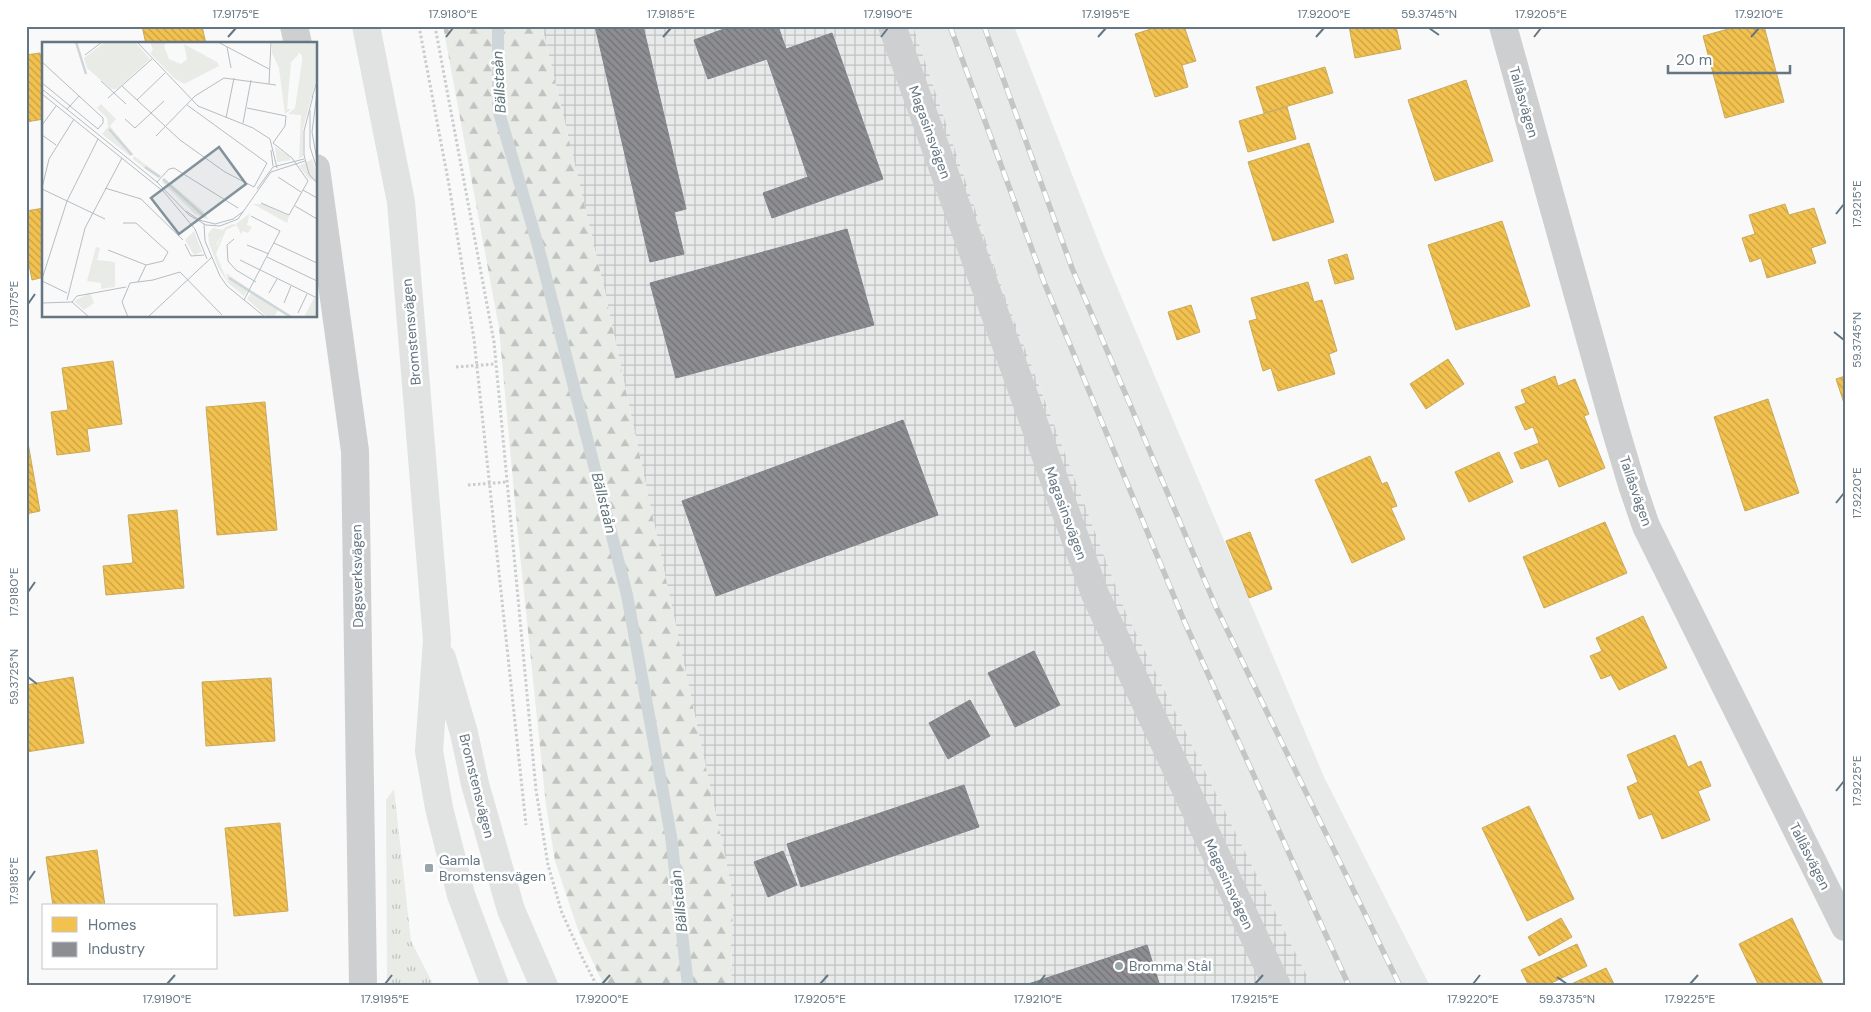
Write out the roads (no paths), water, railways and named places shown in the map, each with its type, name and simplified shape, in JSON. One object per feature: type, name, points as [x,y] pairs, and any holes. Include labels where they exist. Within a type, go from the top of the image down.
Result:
[{"type":"street","points":[[294,26],[298,42]]},
{"type":"street","name":"Bromstensvägen","points":[[366,26],[400,202],[437,640],[429,751],[439,808],[461,895],[495,986]]},
{"type":"street","name":"Magasinsvägen","points":[[892,26],[1095,594],[1277,986]]},
{"type":"street","name":"Tallåsvägen","points":[[1503,26],[1615,428],[1646,526],[1845,927]]},
{"type":"street","name":"Dagsverksvägen","points":[[318,183],[355,451],[363,986]]},
{"type":"street","name":"Bromstensvägen","points":[[437,640],[511,910],[544,986]]},
{"type":"waterway","name":"Bällstaån","points":[[498,26],[498,109],[537,242],[627,595],[671,836],[688,986]]},
{"type":"railway","points":[[950,26],[1044,282],[1185,623],[1349,986]]},
{"type":"railway","points":[[984,26],[1072,268],[1216,607],[1400,986]]},
{"type":"place","name":"Gamla Bromstensvägen","points":[[429,868]]},
{"type":"place","name":"Bromma Stål","points":[[1119,966]]}]
